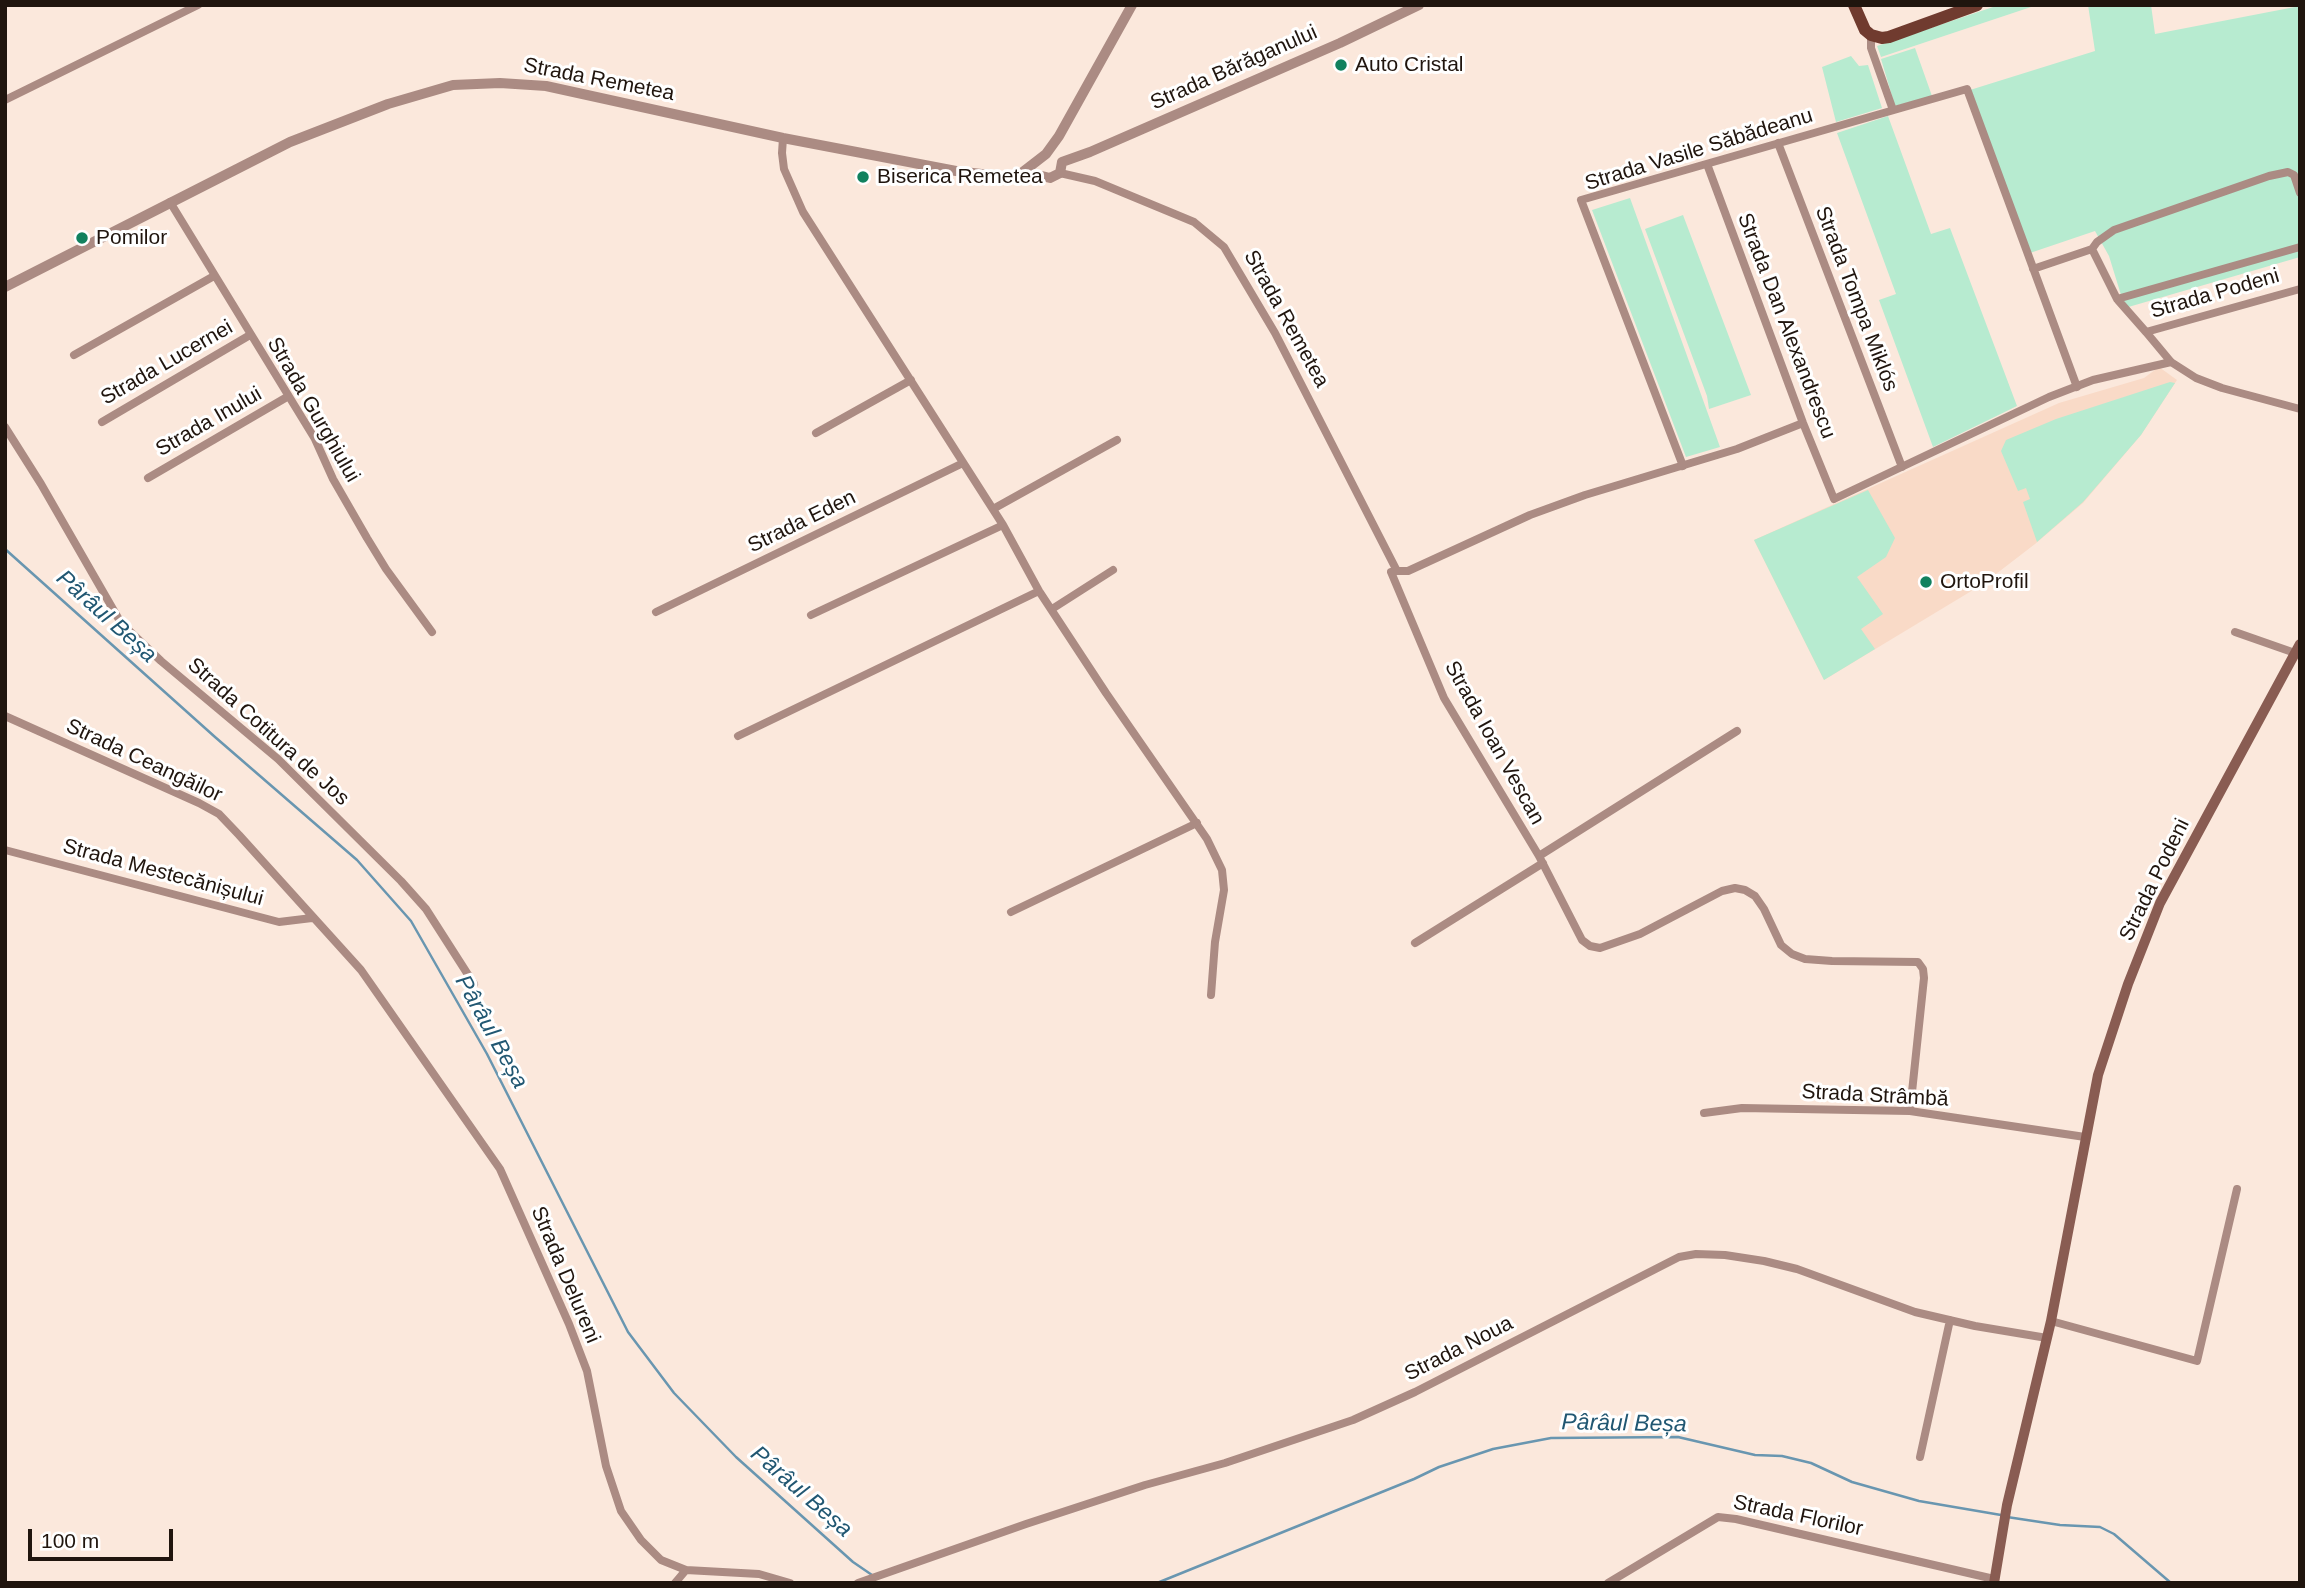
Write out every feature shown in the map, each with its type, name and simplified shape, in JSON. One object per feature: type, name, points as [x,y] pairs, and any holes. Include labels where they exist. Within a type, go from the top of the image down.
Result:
[{"type":"main road","points":[[1854,5],[1865,30],[1871,35],[1889,37],[1977,5]]},
{"type":"main road","name":"Strada Podeni","points":[[1994,1581],[2007,1505],[2051,1321],[2098,1075],[2128,984],[2160,904],[2297,648]]},
{"type":"street","points":[[5,100],[198,5]]},
{"type":"street","points":[[1015,178],[1042,157],[1059,136],[1132,5]]},
{"type":"street","name":"Strada Bărăganului","points":[[1060,159],[1090,152],[1340,43],[1412,7]]},
{"type":"street","points":[[1871,35],[1871,48],[1893,110]]},
{"type":"street","name":"Strada Remetea","points":[[5,287],[290,142],[430,91],[477,83],[546,86],[579,92],[911,164],[1015,178],[1042,176]]},
{"type":"street","name":"Strada Vasile Săbădeanu","points":[[1682,466],[1581,200],[1966,89],[2077,387]]},
{"type":"street","points":[[1042,157],[1038,169],[1042,176],[1050,178],[1060,173],[1059,136]]},
{"type":"street","points":[[783,138],[785,169],[803,212],[1003,525],[1039,591],[1144,750],[1197,824],[1222,870],[1224,890],[1215,942],[1211,995]]},
{"type":"street","name":"Strada Tompa Miklós","points":[[1778,143],[1902,467]]},
{"type":"street","points":[[1042,157],[1060,159]]},
{"type":"street","name":"Strada Dan Alexandrescu","points":[[1707,164],[1834,499],[1902,467]]},
{"type":"street","points":[[2033,269],[2092,249],[2114,230],[2269,176],[2288,172],[2294,175],[2300,193]]},
{"type":"street","name":"Strada Remetea","points":[[1060,173],[1095,181],[1194,222],[1224,247],[1275,333],[1397,571]]},
{"type":"street","name":"Strada Gurghiului","points":[[170,202],[315,439],[333,479],[367,538],[432,632]]},
{"type":"street","points":[[2117,299],[2300,247]]},
{"type":"street","points":[[2092,249],[2117,299],[2146,332]]},
{"type":"street","points":[[74,355],[214,276]]},
{"type":"street","name":"Strada Podeni","points":[[2300,289],[2146,332],[2171,362],[2196,378],[2222,388],[2300,409]]},
{"type":"street","name":"Strada Lucernei","points":[[102,422],[250,335]]},
{"type":"street","points":[[1902,467],[2049,397],[2093,380],[2171,362]]},
{"type":"street","points":[[817,433],[911,380]]},
{"type":"street","name":"Strada Inului","points":[[148,478],[287,397]]},
{"type":"street","points":[[1397,571],[1408,571],[1530,514],[1745,447],[1803,423]]},
{"type":"street","name":"Strada Cotitura de Jos","points":[[5,427],[121,623],[161,661],[278,759],[401,881],[426,909],[474,984]]},
{"type":"street","points":[[993,509],[1117,440]]},
{"type":"street","name":"Strada Eden","points":[[656,612],[963,463]]},
{"type":"street","points":[[811,615],[1003,525]]},
{"type":"street","points":[[1052,609],[1113,570]]},
{"type":"street","name":"Strada Ioan Vescan","points":[[1397,571],[1391,572],[1444,698],[1541,860],[1582,940],[1590,946],[1600,948],[1640,934],[1722,891],[1735,888],[1755,896],[1781,945],[1792,954],[1819,960],[1918,961],[1924,978],[1910,1111]]},
{"type":"street","points":[[738,736],[1039,591]]},
{"type":"street","name":"Strada Podeni","points":[[2235,632],[2297,648]]},
{"type":"street","name":"Strada Ceangăilor","points":[[5,716],[219,814],[312,918]]},
{"type":"street","name":"Strada Ioan Vescan","points":[[1415,943],[1737,731]]},
{"type":"street","points":[[1011,912],[1197,824]]},
{"type":"street","name":"Strada Mestecănișului","points":[[5,850],[279,922],[312,918]]},
{"type":"street","name":"Strada Delureni","points":[[312,918],[361,970],[500,1169],[587,1371],[606,1466],[621,1511],[641,1540],[661,1560],[686,1570],[760,1574],[790,1583]]},
{"type":"street","name":"Strada Strâmbă","points":[[1704,1113],[1742,1108],[1910,1111],[2085,1137]]},
{"type":"street","points":[[2051,1321],[2197,1361],[2237,1189]]},
{"type":"street","name":"Strada Noua","points":[[859,1582],[1145,1485],[1225,1463],[1353,1420],[1415,1392],[1679,1257],[1696,1254],[1725,1255],[1764,1261],[1797,1269],[1915,1312],[2047,1338]]},
{"type":"street","points":[[1920,1457],[1950,1320]]},
{"type":"street","name":"Strada Florilor","points":[[1608,1583],[1718,1517],[1736,1518],[1994,1581]]},
{"type":"street","points":[[675,1583],[686,1570]]},
{"type":"shaded area","name":"OrtoProfil","points":[[2159,367],[2177,380],[2141,435],[2083,503],[1983,584],[1824,680],[1754,540],[2059,403],[2144,378]]},
{"type":"green space","points":[[1999,5],[2034,6],[1881,57],[1877,46]]},
{"type":"green space","points":[[2088,5],[2151,5],[2155,34],[2300,6],[2300,257],[2125,308],[2109,256],[2095,231],[2030,253],[1970,90],[2095,51]]},
{"type":"green space","points":[[1915,48],[1932,96],[1895,106],[1881,59]]},
{"type":"green space","points":[[1851,56],[1859,66],[1868,65],[1882,108],[1836,122],[1822,67]]},
{"type":"green space","points":[[1888,116],[1931,234],[1950,228],[2017,406],[1933,447],[1879,300],[1896,294],[1837,133]]},
{"type":"green space","points":[[1630,198],[1720,447],[1686,457],[1592,210]]},
{"type":"green space","points":[[1683,215],[1751,395],[1709,409],[1707,396],[1645,229]]},
{"type":"green space","points":[[2170,382],[2175,383],[2141,435],[2083,502],[2037,542],[2023,502],[2030,499],[2026,488],[2018,491],[2001,451],[2006,440],[2056,419]]},
{"type":"green space","points":[[1868,490],[1895,538],[1886,557],[1857,577],[1883,614],[1861,629],[1875,649],[1824,680],[1754,540]]},
{"type":"waterway","name":"Pârâul Beșa","points":[[5,549],[357,860],[411,921],[487,1054],[628,1332],[674,1393],[736,1457],[853,1562],[872,1575]]},
{"type":"waterway","name":"Pârâul Beșa","points":[[1157,1583],[1439,1467],[1493,1449],[1551,1438],[1678,1437],[1755,1455],[1782,1456],[1811,1463],[1852,1482],[1919,1501],[2001,1515]]},
{"type":"waterway","name":"Pârâul Beșa","points":[[2007,1517],[2060,1525],[2100,1527],[2114,1534],[2171,1583]]},
{"type":"place","name":"Auto Cristal","points":[[1341,65]]},
{"type":"place","name":"Biserica Remetea","points":[[863,177]]},
{"type":"place","name":"Pomilor","points":[[82,238]]},
{"type":"place","name":"OrtoProfil","points":[[1926,582]]}]
